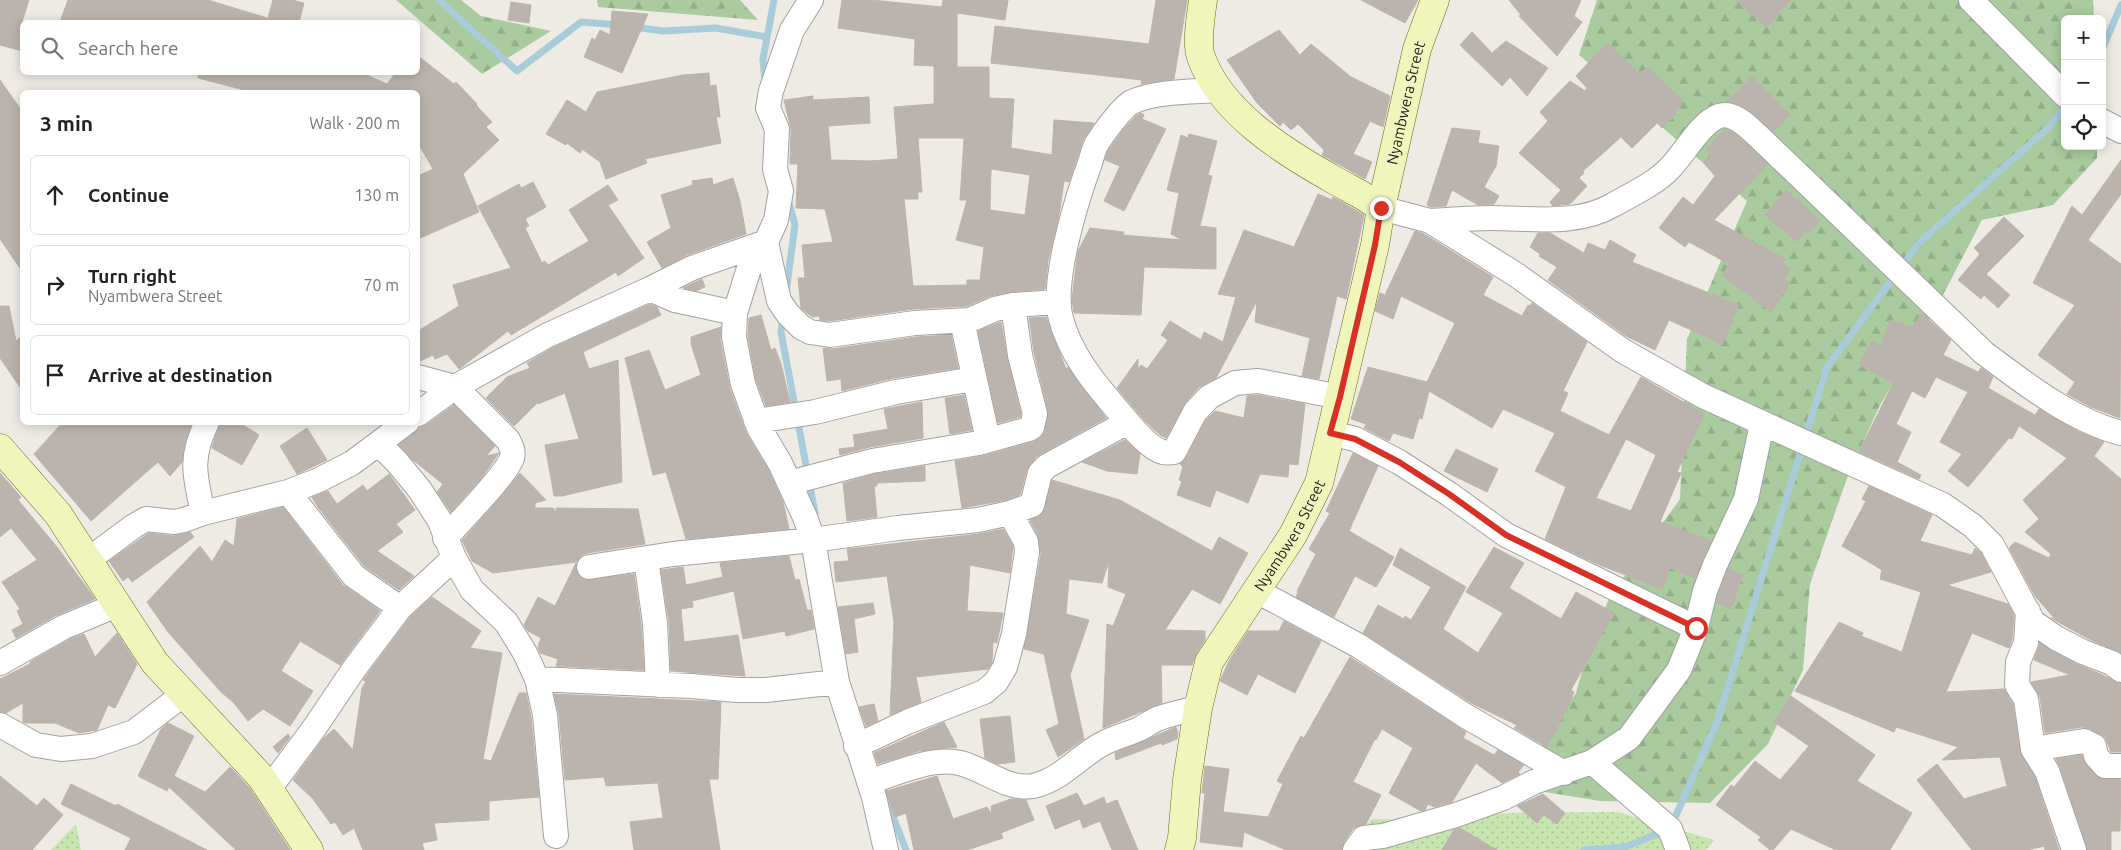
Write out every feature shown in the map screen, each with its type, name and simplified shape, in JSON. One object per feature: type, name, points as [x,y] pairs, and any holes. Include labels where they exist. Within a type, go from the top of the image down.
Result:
[{"type":"street","points":[[811,0],[792,30],[768,108],[777,128],[775,169],[781,191],[776,220],[761,244],[735,313],[734,338],[743,384],[756,421],[789,483],[805,517],[813,540],[837,682],[868,782],[886,850]]},
{"type":"street","points":[[1203,0],[1200,23],[1201,56],[1219,90],[1237,111],[1281,149],[1331,179],[1365,196],[1381,208],[1430,220],[1488,218],[1577,219],[1603,211],[1648,185],[1669,169],[1700,130],[1720,116],[1729,116],[1739,120],[1984,353],[2010,373],[2078,416],[2103,429],[2121,433]]},
{"type":"street","name":"Nyambwera Street","points":[[1179,850],[1198,708],[1209,662],[1293,535],[1319,483],[1375,245],[1381,208],[1417,49],[1435,0]]},
{"type":"street","points":[[1970,0],[2061,90]]},
{"type":"street","points":[[1219,90],[1150,97],[1131,102],[1112,123],[1096,146],[1071,224],[1059,302],[1060,316],[1077,359],[1128,422],[1153,447],[1162,452],[1174,452],[1195,412],[1209,397],[1234,382],[1258,381],[1340,397]]},
{"type":"street","points":[[2106,123],[2121,131]]},
{"type":"street","points":[[1430,220],[1515,274],[1623,351],[1703,396],[1943,505],[1973,526],[1992,545],[2034,622],[2056,638],[2083,652],[2112,663],[2121,670]]},
{"type":"street","points":[[420,413],[455,387],[548,335],[692,268],[727,254],[761,244]]},
{"type":"street","points":[[761,244],[782,307],[801,327],[810,332],[830,334],[916,323],[962,321],[975,318],[995,308],[1059,302]]},
{"type":"street","points":[[650,289],[675,300],[735,313]]},
{"type":"street","points":[[789,483],[872,461],[988,440],[1029,429],[1035,418],[1020,355],[1013,305]]},
{"type":"street","points":[[962,321],[988,440]]},
{"type":"street","points":[[268,789],[400,608],[450,548],[512,457],[512,448],[508,440],[455,387],[420,378]]},
{"type":"street","points":[[756,421],[815,412],[896,392],[974,379]]},
{"type":"street","points":[[589,567],[898,528],[978,520],[1010,513],[1032,505],[1040,473],[1047,466],[1128,422]]},
{"type":"street","points":[[1355,850],[1364,838],[1382,836],[1456,815],[1503,798],[1534,782],[1592,762],[1629,738],[1678,670],[1696,628],[1708,583],[1746,500],[1762,424]]},
{"type":"street","points":[[203,513],[194,463],[196,448],[206,425]]},
{"type":"street","points":[[88,560],[146,519],[174,522],[288,492],[352,463],[403,425]]},
{"type":"street","points":[[1330,433],[1355,439],[1399,462],[1449,494],[1506,535],[1696,628]]},
{"type":"street","points":[[379,444],[420,490],[440,521],[450,548],[472,590],[506,622],[525,653],[537,679],[545,715],[556,836]]},
{"type":"street","points":[[0,448],[58,514],[155,663],[261,777],[309,850]]},
{"type":"street","points":[[288,492],[354,576],[400,608]]},
{"type":"street","points":[[856,746],[907,722],[984,692],[996,682],[1005,667],[1014,634],[1027,552],[1026,542],[1010,513]]},
{"type":"street","points":[[646,559],[655,623],[658,685]]},
{"type":"street","points":[[1255,590],[1359,646],[1464,715],[1564,772]]},
{"type":"street","points":[[0,664],[64,627],[117,605]]},
{"type":"street","points":[[2028,610],[2026,643],[2018,662],[2017,685],[2026,699],[2033,749],[2047,771],[2074,850]]},
{"type":"street","points":[[537,679],[737,690],[766,690],[837,682]]},
{"type":"street","points":[[0,725],[36,745],[61,749],[92,746],[134,732],[184,694]]},
{"type":"street","points":[[868,782],[923,766],[941,762],[954,762],[967,765],[1006,782],[1032,786],[1056,776],[1100,745],[1138,730],[1158,719],[1198,708]]},
{"type":"street","points":[[2033,749],[2084,741],[2094,746],[2096,756],[2105,766],[2121,766]]},
{"type":"street","points":[[1592,762],[1670,829],[1678,850]]},
{"type":"green space","points":[[396,0],[461,0],[481,16],[551,31],[482,74]]},
{"type":"green space","points":[[597,0],[740,0],[758,20],[598,7]]},
{"type":"green space","points":[[1597,0],[2093,0],[2094,15],[2061,15],[2061,150],[2097,150],[2097,158],[2053,205],[1982,220],[1945,291],[1879,407],[1847,478],[1810,584],[1803,670],[1768,744],[1710,803],[1600,801],[1545,792],[1538,751],[1576,693],[1589,646],[1610,596],[1680,499],[1687,339],[1747,201],[1579,55]]},
{"type":"green space","points":[[1618,812],[1714,840],[1706,850],[1342,850],[1372,819],[1438,821],[1506,813]]},
{"type":"green space","points":[[76,824],[81,850],[51,850]]},
{"type":"building","points":[[0,0],[29,0],[23,20],[20,20],[20,50],[0,45]]},
{"type":"building","points":[[68,0],[208,0],[267,18],[267,20],[61,20]]},
{"type":"building","points":[[273,0],[292,0],[304,3],[300,20],[267,20]]},
{"type":"building","points":[[842,0],[871,0],[942,7],[943,0],[1008,0],[1005,20],[957,13],[957,67],[989,67],[989,98],[1014,99],[1011,148],[1052,155],[1054,120],[1094,123],[1083,140],[1069,182],[1064,181],[1059,215],[1048,261],[1045,289],[990,296],[967,306],[913,309],[830,321],[820,320],[819,316],[812,317],[801,308],[798,278],[805,278],[802,245],[833,242],[825,209],[796,208],[798,164],[790,164],[791,129],[784,100],[813,96],[813,100],[869,97],[870,123],[828,126],[831,160],[870,161],[898,159],[894,107],[934,104],[934,66],[914,65],[915,39],[838,28]],"holes":[[[918,138],[964,138],[960,200],[967,200],[956,240],[984,247],[980,280],[967,280],[967,285],[913,286],[904,199],[918,199],[918,192],[922,192]],[[991,169],[1030,175],[1025,215],[990,210]]]},
{"type":"building","points":[[1156,0],[1187,0],[1174,79],[1141,84],[1142,80],[991,63],[995,26],[1149,44]]},
{"type":"building","points":[[1361,0],[1418,0],[1405,23]]},
{"type":"building","points":[[1509,0],[1581,0],[1574,16],[1582,22],[1557,56],[1519,16],[1521,15]]},
{"type":"building","points":[[1736,0],[1791,0],[1767,27]]},
{"type":"building","points":[[511,2],[531,5],[529,23],[508,20]]},
{"type":"building","points":[[612,11],[648,14],[622,73],[584,57],[592,38],[595,40],[600,30],[610,35]]},
{"type":"building","points":[[1279,30],[1300,55],[1311,44],[1351,77],[1390,96],[1383,127],[1370,121],[1353,154],[1372,162],[1365,179],[1322,155],[1324,150],[1298,124],[1291,130],[1283,122],[1280,126],[1257,103],[1227,60]]},
{"type":"building","points":[[1472,32],[1492,53],[1506,41],[1548,68],[1527,96],[1510,77],[1502,86],[1460,45]]},
{"type":"building","points":[[1607,43],[1640,74],[1647,67],[1684,101],[1674,112],[1676,114],[1662,128],[1657,123],[1632,148],[1621,137],[1583,171],[1584,173],[1579,178],[1587,186],[1570,204],[1553,206],[1550,202],[1561,190],[1519,153],[1548,121],[1540,112],[1570,81],[1585,91],[1587,88],[1576,76]]},
{"type":"building","points":[[420,58],[454,84],[456,82],[492,122],[486,127],[499,140],[463,174],[479,212],[420,238],[420,175],[433,169],[420,146],[420,90],[244,90],[198,78],[198,75],[367,75],[387,84],[394,75],[420,75]]},
{"type":"building","points":[[709,73],[710,86],[716,85],[720,117],[716,117],[721,143],[645,159],[647,163],[606,179],[600,162],[582,149],[580,153],[567,143],[566,145],[546,134],[567,100],[586,112],[597,92],[683,75]]},
{"type":"building","points":[[1752,76],[1790,115],[1773,132],[1748,109],[1727,101]]},
{"type":"building","points":[[0,80],[20,108],[20,268],[0,239]]},
{"type":"building","points":[[1141,113],[1144,115],[1142,119],[1166,129],[1124,211],[1104,201],[1120,166],[1105,160],[1108,151],[1123,130]]},
{"type":"building","points":[[1452,128],[1480,131],[1478,143],[1499,146],[1496,166],[1484,187],[1499,196],[1494,204],[1478,205],[1452,190],[1446,206],[1431,207],[1427,205]]},
{"type":"building","points":[[1725,129],[1737,136],[1768,164],[1714,220],[1785,259],[1782,263],[1790,269],[1784,279],[1790,283],[1771,312],[1722,275],[1729,264],[1689,242],[1685,247],[1659,228],[1683,197],[1693,205],[1715,176],[1703,162],[1711,155],[1706,149]]},
{"type":"building","points":[[1189,134],[1217,141],[1208,175],[1212,176],[1200,226],[1216,228],[1216,269],[1144,267],[1141,315],[1074,313],[1072,300],[1078,251],[1090,228],[1124,232],[1123,235],[1182,240],[1171,234],[1179,193],[1167,190],[1181,135],[1188,138]]},
{"type":"building","points":[[2121,160],[2121,194],[2088,240],[2121,264],[2120,418],[2091,407],[2067,394],[2075,382],[2038,355],[2075,305],[2033,283],[2072,206],[2082,215]]},
{"type":"building","points":[[712,178],[713,185],[733,178],[740,201],[746,234],[687,255],[662,268],[647,242],[671,228],[661,195],[693,185],[692,181]]},
{"type":"building","points":[[533,182],[546,207],[525,219],[529,226],[525,228],[542,263],[545,261],[548,265],[589,241],[569,210],[608,185],[618,200],[608,205],[644,258],[618,276],[616,272],[511,335],[508,331],[459,369],[447,354],[435,359],[433,355],[420,361],[420,330],[459,306],[453,285],[511,268],[478,206],[519,184],[521,188]]},
{"type":"building","points":[[1786,190],[1820,220],[1808,233],[1805,230],[1797,242],[1765,215]]},
{"type":"building","points":[[1318,194],[1332,200],[1333,197],[1364,215],[1346,299],[1337,296],[1319,379],[1302,376],[1310,338],[1255,322],[1257,301],[1216,378],[1199,387],[1185,403],[1166,438],[1160,435],[1145,421],[1117,388],[1138,359],[1138,370],[1141,365],[1147,369],[1168,340],[1161,335],[1170,321],[1201,340],[1204,332],[1223,342],[1236,297],[1218,294],[1244,230],[1294,247]]},
{"type":"building","points":[[2004,217],[2024,236],[1986,274],[2010,295],[1998,308],[1984,295],[1981,299],[1958,280],[1980,254],[1974,248]]},
{"type":"building","points":[[1415,231],[1424,234],[1493,277],[1483,295],[1522,316],[1528,305],[1530,306],[1532,303],[1587,342],[1563,391],[1568,393],[1560,411],[1609,435],[1641,377],[1704,414],[1677,472],[1681,473],[1660,522],[1711,541],[1695,578],[1670,568],[1662,589],[1597,564],[1545,539],[1566,487],[1535,471],[1555,433],[1503,409],[1492,428],[1429,391],[1422,419],[1419,418],[1413,439],[1393,433],[1389,441],[1364,428],[1366,424],[1351,419],[1368,367],[1427,382],[1455,323],[1401,296],[1393,319],[1375,311],[1380,293],[1385,295]],"holes":[[[1626,439],[1656,455],[1631,511],[1596,498]]]},
{"type":"building","points":[[1538,233],[1550,233],[1584,253],[1588,243],[1605,250],[1610,240],[1636,255],[1632,262],[1739,305],[1722,344],[1669,320],[1655,350],[1626,336],[1548,280],[1557,267],[1539,256],[1540,254],[1530,247]]},
{"type":"building","points":[[702,279],[705,287],[696,291],[683,288]]},
{"type":"building","points":[[650,304],[657,307],[661,315],[583,352],[589,369],[618,360],[622,482],[562,496],[554,496],[545,445],[579,439],[565,393],[538,404],[538,402],[514,426],[486,398],[507,377],[530,368],[527,363],[554,347]]},
{"type":"building","points":[[0,306],[9,306],[16,341],[20,338],[20,387],[0,358]]},
{"type":"building","points":[[1921,314],[1951,340],[1943,355],[1978,372],[1981,368],[1993,377],[1988,388],[2035,415],[2039,409],[2079,432],[2104,442],[2094,456],[2121,479],[2121,653],[2089,639],[2051,618],[2055,619],[2035,596],[2009,548],[2015,542],[2049,558],[2051,554],[2025,532],[2039,519],[2023,500],[2067,458],[2019,426],[2012,439],[2009,438],[1968,487],[1948,471],[1962,454],[1940,442],[1968,392],[1936,377],[1925,398],[1912,391],[1896,424],[1911,432],[1897,462],[1921,475],[1919,479],[1859,452],[1893,383],[1859,365],[1872,341],[1881,346],[1890,320],[1913,327]]},
{"type":"building","points":[[761,315],[771,350],[775,348],[781,364],[790,402],[766,406],[756,380],[748,336],[749,318]]},
{"type":"building","points":[[1046,317],[1066,369],[1068,367],[1106,418],[1037,456],[1027,469],[1020,495],[1006,500],[962,508],[955,461],[983,456],[1033,442],[1040,438],[1045,431],[1048,411],[1034,352],[1029,318]]},
{"type":"building","points":[[1001,322],[1007,358],[1021,414],[1020,417],[998,423],[978,331]]},
{"type":"building","points":[[721,327],[720,339],[730,389],[746,433],[768,469],[783,502],[789,529],[686,539],[666,472],[653,475],[625,358],[649,350],[665,390],[701,375],[691,344],[691,337]]},
{"type":"building","points":[[951,335],[958,368],[894,378],[842,391],[841,379],[827,381],[823,348],[832,349],[916,337]]},
{"type":"building","points":[[964,395],[972,430],[950,434],[945,398]]},
{"type":"building","points":[[1257,395],[1305,404],[1298,465],[1289,464],[1288,477],[1260,474],[1248,503],[1216,490],[1210,507],[1177,495],[1182,481],[1179,480],[1183,467],[1180,464],[1186,458],[1206,420],[1215,411],[1244,418],[1247,396]]},
{"type":"building","points":[[922,402],[923,438],[870,447],[840,455],[839,449],[855,447],[853,435],[888,429],[884,409]]},
{"type":"building","points":[[454,405],[495,446],[486,456],[499,453],[481,479],[451,512],[437,492],[443,484],[413,460],[399,445],[419,428]]},
{"type":"building","points":[[60,425],[191,425],[185,443],[182,462],[170,476],[158,462],[91,521],[34,454]]},
{"type":"building","points":[[219,425],[243,425],[259,435],[242,465],[212,448]]},
{"type":"building","points":[[307,428],[327,460],[297,474],[280,446]]},
{"type":"building","points":[[1125,440],[1140,454],[1137,474],[1107,471],[1082,462]]},
{"type":"building","points":[[1456,449],[1498,469],[1487,492],[1444,471]]},
{"type":"building","points":[[1353,453],[1378,466],[1349,531],[1394,557],[1376,587],[1355,576],[1334,617],[1296,597],[1297,591],[1316,554],[1309,549],[1330,513],[1326,511]]},
{"type":"building","points":[[925,466],[925,481],[877,483],[877,486],[874,486],[877,517],[847,521],[843,483],[875,474]]},
{"type":"building","points":[[0,473],[21,497],[18,500],[57,547],[95,599],[57,615],[16,638],[12,630],[23,624],[17,611],[20,609],[2,582],[37,560],[11,528],[0,537]]},
{"type":"building","points":[[520,473],[546,500],[535,503],[535,508],[553,508],[557,513],[556,508],[638,509],[645,544],[587,553],[576,562],[493,573],[472,561],[462,540]]},
{"type":"building","points":[[389,474],[415,510],[396,524],[403,532],[377,551],[414,576],[399,590],[364,566],[312,497],[328,491],[337,504],[363,485],[367,491]]},
{"type":"building","points":[[1052,480],[1120,500],[1212,551],[1219,537],[1248,553],[1220,604],[1192,589],[1165,630],[1205,631],[1205,640],[1196,654],[1192,665],[1161,665],[1162,703],[1103,728],[1107,624],[1113,626],[1126,594],[1108,587],[1109,561],[1102,583],[1069,579],[1066,614],[1089,620],[1070,675],[1084,739],[1058,757],[1046,730],[1059,724],[1044,654],[1024,649],[1041,554],[1038,536],[1030,520],[1042,514]]},
{"type":"building","points":[[1869,486],[1932,515],[1920,541],[1972,555],[1975,548],[1981,553],[1991,572],[1947,585],[2008,604],[2014,615],[2012,640],[2009,648],[1972,633],[1946,692],[2004,689],[2013,704],[2020,752],[2035,777],[2059,850],[2045,850],[2044,846],[2028,850],[1972,850],[1917,780],[1937,764],[1964,799],[2007,786],[2000,757],[1942,760],[1958,747],[1896,727],[1894,732],[1795,691],[1839,622],[1863,633],[1861,636],[1902,652],[1921,592],[1880,579],[1882,570],[1842,546],[1866,501],[1862,499]]},
{"type":"building","points":[[283,507],[343,585],[380,611],[340,665],[300,641],[281,671],[313,691],[290,726],[263,709],[248,721],[234,703],[221,692],[168,632],[147,602],[200,546],[212,562],[225,540],[234,546],[237,519]]},
{"type":"building","points":[[1003,529],[1013,546],[1010,573],[970,565],[967,611],[1003,613],[997,643],[993,642],[992,662],[988,669],[916,677],[921,702],[890,715],[894,622],[887,576],[836,582],[834,562],[849,561],[847,549],[979,534]]},
{"type":"building","points":[[190,532],[194,537],[132,582],[128,577],[123,581],[109,561],[149,533],[173,536]]},
{"type":"building","points":[[1494,547],[1524,563],[1509,588],[1561,619],[1576,592],[1614,613],[1571,690],[1574,692],[1570,703],[1547,747],[1514,728],[1517,725],[1471,703],[1363,633],[1378,605],[1404,619],[1405,616],[1411,620],[1431,587],[1393,565],[1400,548],[1466,587],[1443,629],[1478,653],[1503,613],[1466,592]]},
{"type":"building","points":[[789,556],[795,580],[799,579],[807,610],[811,610],[814,629],[786,636],[785,631],[743,639],[734,591],[692,601],[693,607],[681,609],[684,642],[738,635],[745,676],[671,671],[669,622],[661,570],[683,567],[686,585],[723,577],[720,563]]},
{"type":"building","points":[[576,563],[578,575],[584,580],[634,574],[641,624],[644,670],[556,666],[558,659],[540,653],[538,647],[541,638],[528,631],[524,625],[538,597],[555,606]]},
{"type":"building","points":[[1728,569],[1743,575],[1731,609],[1716,603]]},
{"type":"building","points":[[432,597],[481,631],[470,648],[502,653],[483,759],[491,761],[519,693],[526,693],[531,717],[539,797],[489,801],[489,820],[434,823],[437,840],[422,843],[424,850],[363,850],[354,828],[343,835],[335,822],[331,824],[313,799],[293,780],[323,739],[334,729],[353,750],[362,688],[366,681],[363,680],[410,617]]},
{"type":"building","points":[[873,603],[875,614],[854,619],[858,652],[846,654],[838,607]]},
{"type":"building","points":[[1284,621],[1321,641],[1295,693],[1258,674],[1247,695],[1220,681],[1229,661],[1248,631],[1279,631]]},
{"type":"building","points":[[117,633],[137,664],[115,708],[108,705],[97,730],[79,733],[55,723],[25,723],[23,722],[23,703],[6,713],[0,711],[0,679],[30,664],[30,662],[70,639],[84,634],[95,657]]},
{"type":"building","points":[[2040,643],[2077,664],[2121,683],[2121,752],[2111,752],[2105,737],[2082,727],[2045,733],[2040,697],[2031,682],[2070,675],[2034,660]]},
{"type":"building","points":[[1350,657],[1466,732],[1463,738],[1494,755],[1498,750],[1524,765],[1518,772],[1520,774],[1502,783],[1476,763],[1452,802],[1434,807],[1428,804],[1425,810],[1421,811],[1389,793],[1413,748],[1382,729],[1353,782],[1381,795],[1366,824],[1353,829],[1344,842],[1342,850],[1286,850],[1244,832],[1242,847],[1200,842],[1205,793],[1202,793],[1205,766],[1229,769],[1223,812],[1268,817],[1283,784],[1277,781],[1301,736],[1304,738]]},
{"type":"building","points":[[554,694],[721,702],[718,779],[709,779],[720,850],[634,850],[630,822],[663,818],[658,783],[606,786],[604,777],[565,780],[559,714]]},
{"type":"building","points":[[1791,696],[1875,755],[1857,781],[1912,813],[1890,850],[1836,850],[1791,829],[1773,850],[1770,850],[1758,840],[1761,837],[1716,805],[1731,785],[1734,787],[1755,761],[1780,780],[1809,746],[1774,722]]},
{"type":"building","points":[[874,704],[878,721],[866,726],[859,707]]},
{"type":"building","points":[[1010,716],[1015,762],[998,764],[985,758],[980,719]]},
{"type":"building","points":[[944,722],[957,747],[919,751],[878,764],[874,753]]},
{"type":"building","points":[[168,723],[194,736],[174,776],[205,792],[230,767],[249,787],[290,850],[236,850],[169,787],[167,791],[138,776],[161,729]]},
{"type":"building","points":[[1176,727],[1177,739],[1116,760],[1115,753]]},
{"type":"building","points":[[288,734],[290,737],[278,753],[273,747]]},
{"type":"building","points":[[2082,755],[2086,765],[2099,778],[2121,780],[2120,831],[2111,831],[2111,850],[2087,850],[2056,759]]},
{"type":"building","points":[[0,776],[37,806],[44,798],[63,815],[32,850],[0,850]]},
{"type":"building","points":[[937,776],[953,819],[987,807],[992,815],[991,806],[1011,799],[1026,800],[1034,820],[1001,833],[1003,838],[967,850],[914,850],[906,813],[895,817],[886,791]]},
{"type":"building","points":[[71,784],[116,806],[117,804],[207,850],[125,850],[131,838],[61,804]]},
{"type":"building","points":[[1077,793],[1084,806],[1104,797],[1106,804],[1117,800],[1138,850],[1112,850],[1100,821],[1083,828],[1080,819],[1055,829],[1046,806]]},
{"type":"building","points":[[1543,794],[1565,813],[1557,824],[1544,815],[1537,823],[1517,806]]},
{"type":"building","points":[[1460,828],[1497,850],[1442,850],[1454,830]]},
{"type":"waterway","points":[[439,0],[517,71],[581,22],[619,25]]},
{"type":"waterway","points":[[765,81],[763,59],[774,0]]},
{"type":"waterway","points":[[2106,41],[2121,5]]},
{"type":"waterway","points":[[634,27],[663,31],[716,28],[767,37]]},
{"type":"waterway","points":[[1584,850],[1625,847],[1670,829],[1717,722],[1827,367],[1920,242],[2049,127],[2061,112]]},
{"type":"waterway","points":[[786,292],[795,225],[788,199]]},
{"type":"waterway","points":[[783,317],[781,332],[815,513]]},
{"type":"waterway","points":[[884,794],[906,850]]},
{"type":"route","points":[[1381,208],[1375,245],[1330,433],[1355,439],[1399,462],[1449,494],[1506,535],[1696,628]]}]
